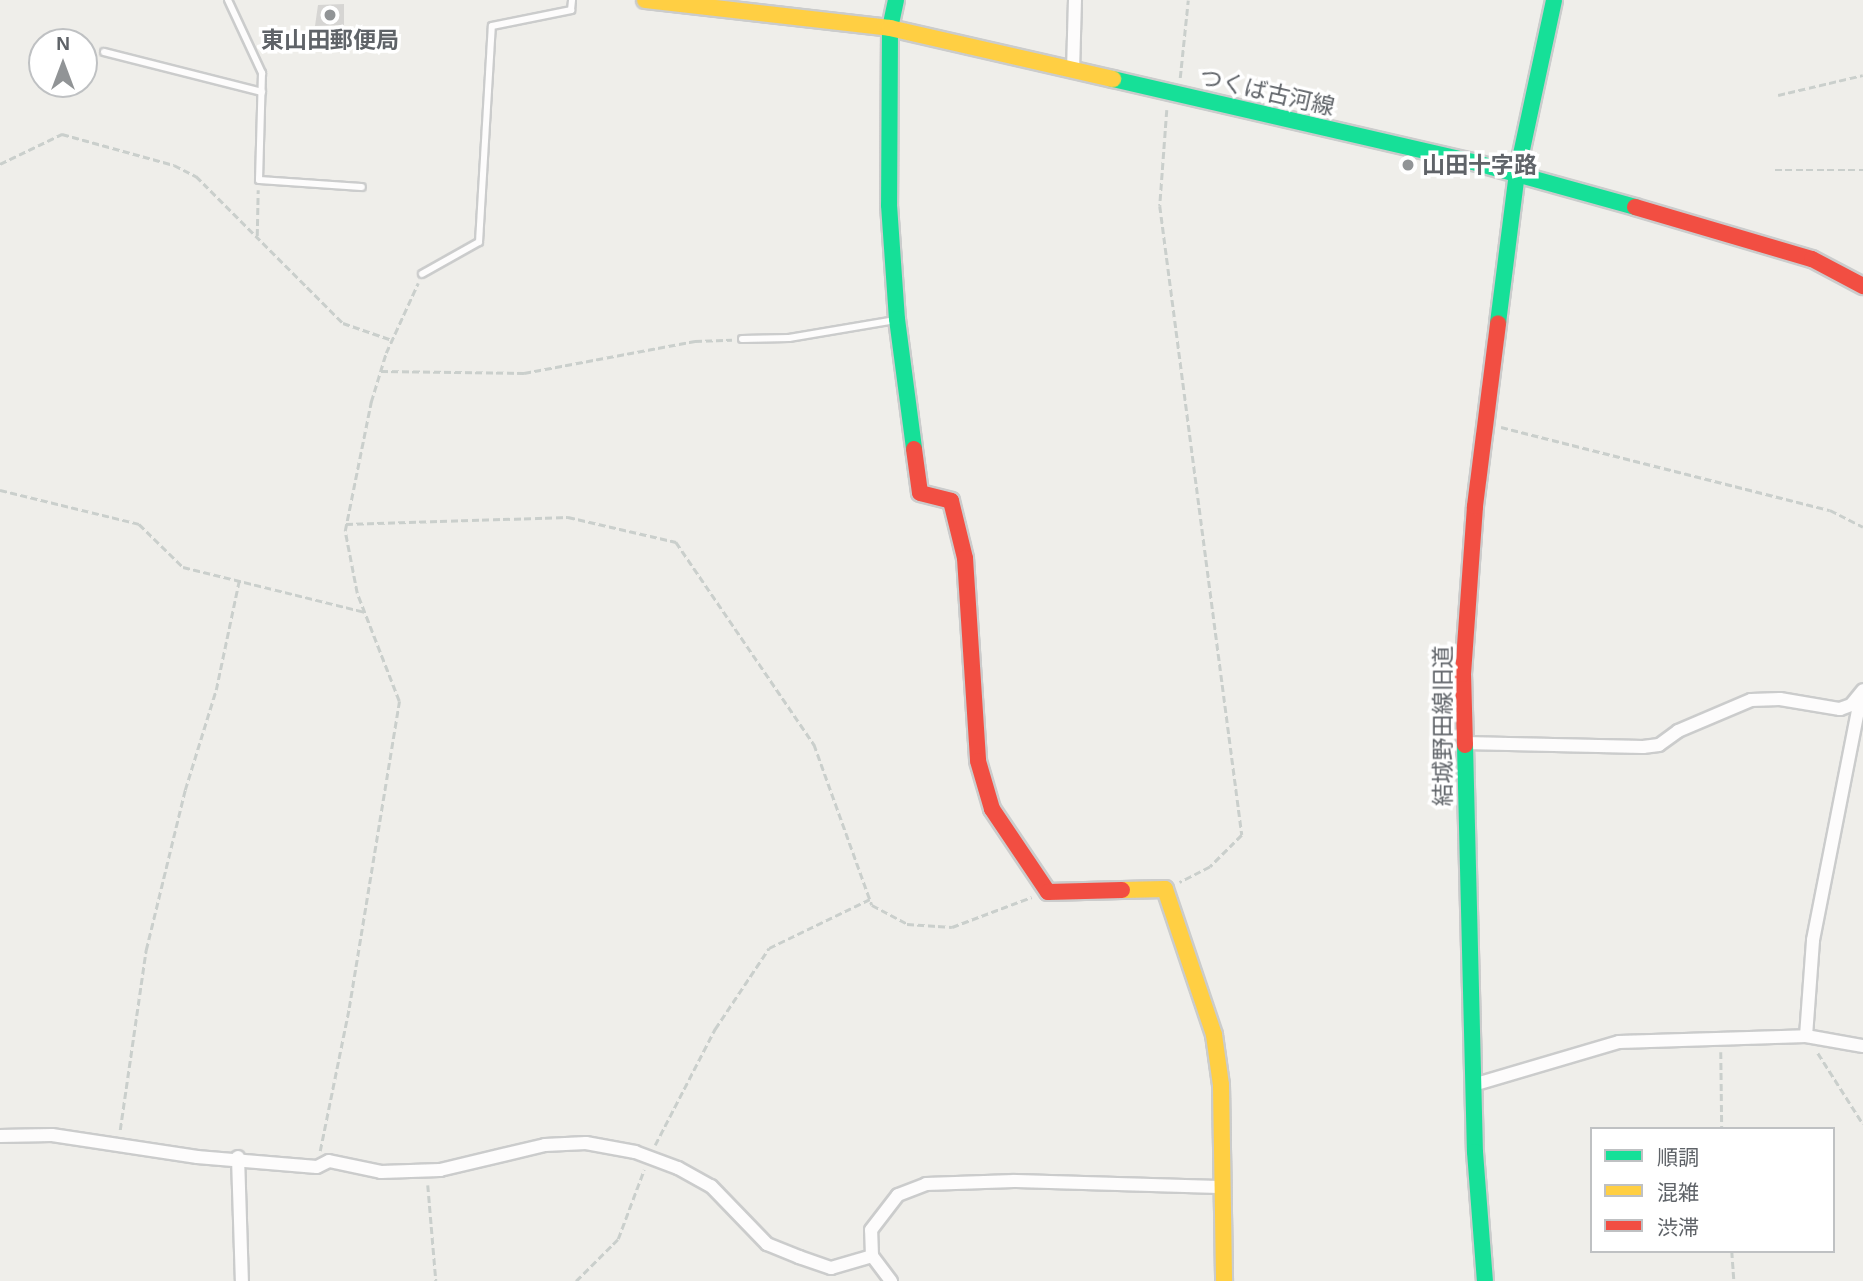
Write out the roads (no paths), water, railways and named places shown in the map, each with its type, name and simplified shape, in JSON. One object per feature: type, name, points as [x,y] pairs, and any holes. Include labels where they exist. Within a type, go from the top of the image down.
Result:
[{"type":"street","name":"つくば古河線","points":[[645,0],[890,28],[1517,173],[1761,242],[1812,260],[1863,286]]},
{"type":"street","points":[[896,0],[890,28],[889,205],[897,319],[920,493],[951,501],[965,558],[978,761],[992,808],[1016,850],[1048,892],[1065,895],[1165,889],[1214,1035],[1221,1085],[1224,1281]]},
{"type":"street","points":[[1073,71],[1075,0]]},
{"type":"street","name":"結城野田線旧道","points":[[1485,1281],[1473,1084],[1464,743],[1467,580],[1484,423],[1517,173],[1554,0]]},
{"type":"street","points":[[1464,743],[1643,747],[1659,745],[1708,716],[1751,700],[1780,699],[1840,709],[1851,705],[1862,691]]},
{"type":"street","points":[[1806,1036],[1813,940],[1862,691]]},
{"type":"street","points":[[1473,1084],[1619,1042],[1806,1036],[1863,1046]]},
{"type":"street","points":[[0,1136],[52,1135],[197,1157],[237,1157],[317,1167],[329,1161],[381,1172],[427,1171],[545,1145],[586,1143],[649,1157],[711,1186],[767,1244],[831,1268],[872,1256]]},
{"type":"street","points":[[237,1157],[242,1281]]},
{"type":"street","points":[[891,1281],[872,1256],[871,1230],[881,1212],[898,1195],[926,1184],[1014,1181],[1221,1187]]},
{"type":"lane","points":[[229,0],[262,73],[259,180],[362,187]]},
{"type":"lane","points":[[422,274],[479,242],[492,26],[571,10],[572,0]]},
{"type":"lane","points":[[104,52],[262,92]]},
{"type":"lane","points":[[742,339],[789,338],[897,319]]},
{"type":"place","name":"東山田郵便局","points":[[330,15]]},
{"type":"place","name":"山田十字路","points":[[1408,165]]}]
